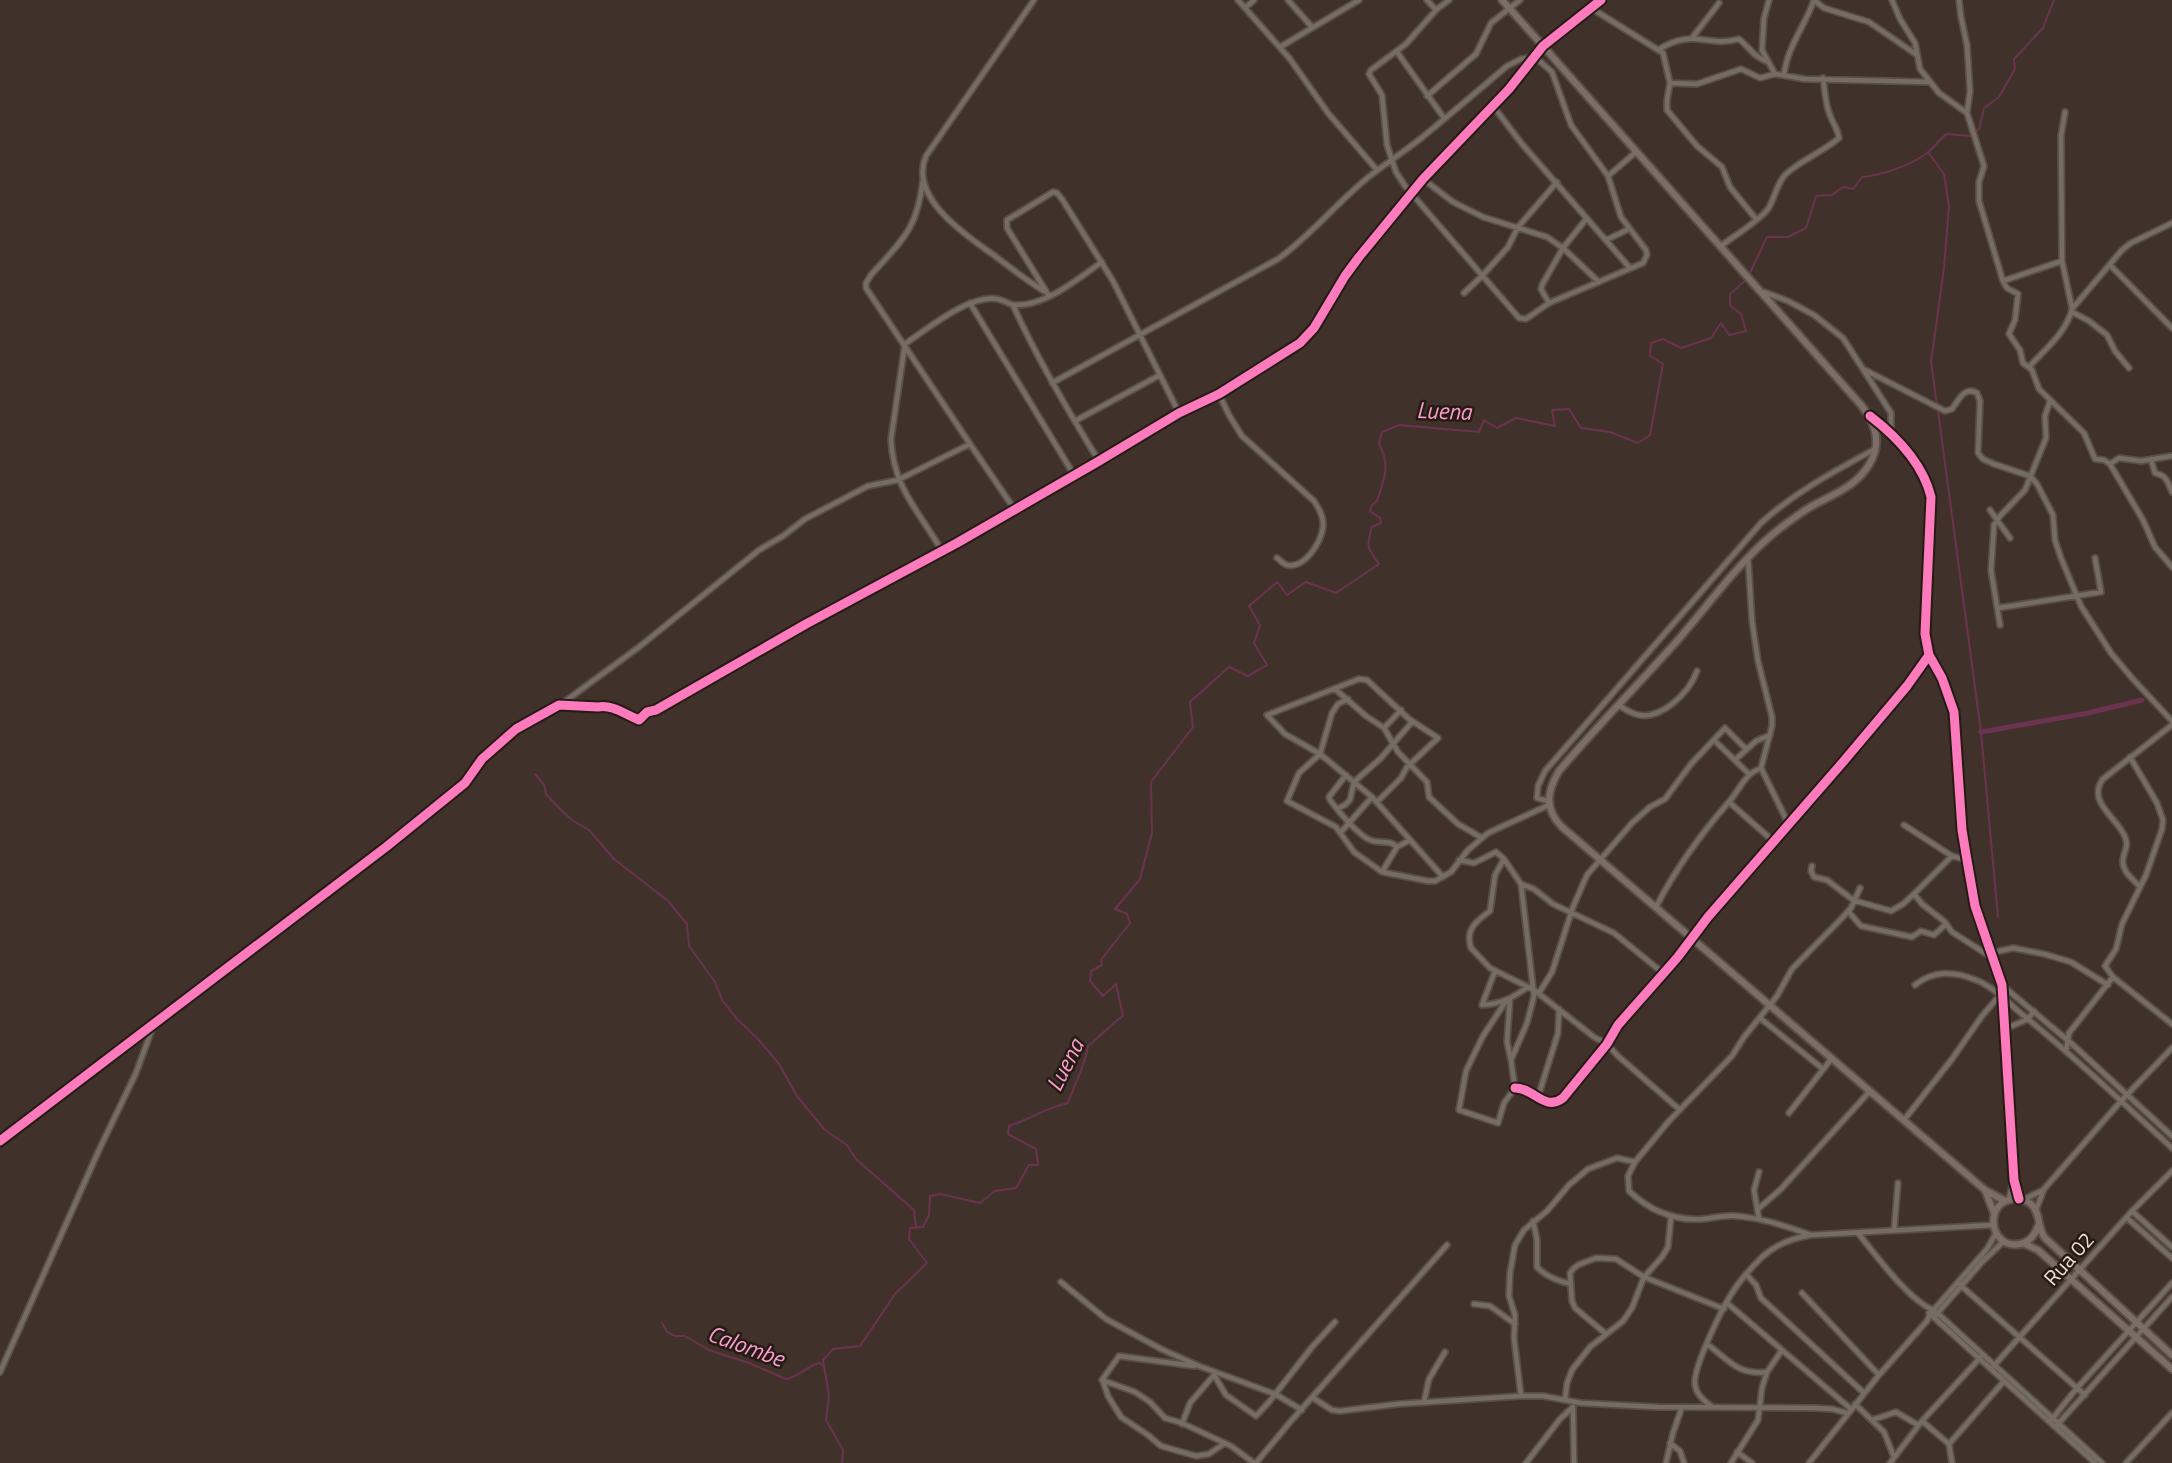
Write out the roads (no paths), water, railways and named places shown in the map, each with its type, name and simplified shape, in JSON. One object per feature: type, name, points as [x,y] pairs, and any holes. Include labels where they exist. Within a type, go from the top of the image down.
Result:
[{"type":"main road","points":[[1502,0],[1762,290],[1870,416],[1877,435],[1876,449],[1866,471],[1853,484],[1784,525],[1748,557],[1559,771],[1550,790],[1548,803],[1556,821],[1985,1190],[2007,1200],[2021,1199],[2036,1210],[2038,1226],[2045,1238],[2172,1355]]},
{"type":"main road","points":[[1985,1190],[1994,1213],[1993,1225],[2004,1241],[2022,1243],[2033,1237],[2038,1226]]},
{"type":"main road","points":[[1994,1213],[2007,1200]]},
{"type":"main road","points":[[2022,1243],[2035,1248],[2172,1369]]},
{"type":"street","points":[[1015,510],[866,288],[866,283],[911,227],[919,207],[925,158],[1034,0]]},
{"type":"street","points":[[1238,0],[1280,47],[1328,113],[1377,170]]},
{"type":"street","points":[[1245,8],[1254,0]]},
{"type":"street","points":[[1288,0],[1312,27]]},
{"type":"street","points":[[1280,47],[1359,0]]},
{"type":"street","points":[[1427,0],[1436,10]]},
{"type":"street","points":[[1052,383],[1278,259],[1301,243],[1328,214],[1377,170],[1393,160],[1507,66],[1521,59],[1535,57],[1552,72],[1571,125],[1608,176],[1621,217],[1646,250],[1643,263],[1549,303],[1526,319],[1519,318],[1405,186],[1396,172],[1393,160],[1387,145],[1382,95],[1369,74],[1397,52],[1436,10],[1449,0]]},
{"type":"street","points":[[1427,96],[1476,54],[1491,23],[1520,0]]},
{"type":"street","points":[[559,705],[603,706],[639,720],[647,712],[656,710],[806,624],[942,551],[1180,413],[1219,394],[1300,343],[1308,336],[1359,257],[1412,192],[1493,106],[1543,46],[1601,0]]},
{"type":"street","points":[[1769,0],[1764,18],[1762,47],[1774,74]]},
{"type":"street","points":[[1784,75],[1788,53],[1814,0],[1824,8],[1869,22],[1918,56]]},
{"type":"street","points":[[1892,0],[1912,35],[1919,67],[1939,93],[1967,113]]},
{"type":"street","points":[[1959,0],[1968,57],[1970,91],[1967,113],[1983,166],[1979,182],[1979,201],[2003,281],[2007,288],[2018,294],[2015,320],[2009,334],[2020,350],[2023,363],[2029,366],[2037,380],[2039,389],[2084,433],[2095,459],[2110,464],[2143,520],[2155,547],[2172,567]]},
{"type":"street","points":[[1692,38],[1718,3]]},
{"type":"street","points":[[1591,8],[1664,55],[1670,83],[1667,110],[1697,146],[1722,167],[1730,187],[1756,219]]},
{"type":"street","points":[[1658,51],[1676,40],[1692,38],[1723,43],[1740,39],[1758,58],[1768,62]]},
{"type":"street","points":[[1397,52],[1444,118]]},
{"type":"street","points":[[1670,83],[1697,84],[1741,69],[1760,78],[1774,74],[1795,78],[1929,82]]},
{"type":"street","points":[[1721,246],[1768,208],[1784,177],[1839,138],[1826,104],[1823,78]]},
{"type":"street","points":[[1493,106],[1522,144],[1630,268]]},
{"type":"street","points":[[2065,112],[2061,135],[2062,261],[2072,310],[2106,335],[2129,368]]},
{"type":"street","points":[[1608,176],[1637,151]]},
{"type":"street","points":[[923,179],[933,201],[960,230],[1048,294]]},
{"type":"street","points":[[1423,180],[1453,202],[1483,217],[1539,233],[1563,248],[1599,282]]},
{"type":"street","points":[[1464,293],[1508,247],[1518,228],[1557,182]]},
{"type":"street","points":[[1048,294],[1006,224],[1007,220],[1053,192],[1062,199],[1102,262],[1180,413]]},
{"type":"street","points":[[1549,303],[1541,289],[1563,248],[1587,218]]},
{"type":"street","points":[[2029,366],[2059,336],[2069,321],[2072,310],[2090,286],[2131,243],[2172,223]]},
{"type":"street","points":[[1606,240],[1629,229]]},
{"type":"street","points":[[2003,281],[2062,261]]},
{"type":"street","points":[[942,551],[898,480],[891,454],[905,344],[971,303],[983,299],[997,299],[1013,305],[1033,304],[1102,262]]},
{"type":"street","points":[[2110,265],[2172,328]]},
{"type":"street","points":[[1762,290],[1814,315],[1843,338],[1866,370],[1891,413],[1892,434]]},
{"type":"street","points":[[971,303],[1074,475]]},
{"type":"street","points":[[1013,305],[1052,383],[1100,461]]},
{"type":"street","points":[[1866,370],[1945,411],[1952,409],[1964,392],[1974,391],[1980,401],[1978,453],[1994,464],[2029,476],[2037,484],[2053,515],[2055,540],[2076,596],[2111,653],[2172,723],[2103,779],[2098,789],[2101,803],[2126,838],[2127,849],[2123,859],[2127,874],[2140,887]]},
{"type":"street","points":[[1075,421],[1160,375]]},
{"type":"street","points":[[1219,394],[1242,436],[1320,509],[1323,526],[1319,542],[1308,556],[1300,563],[1287,565],[1277,558]]},
{"type":"street","points":[[2000,625],[1991,564],[1994,532],[1997,520],[2025,490],[2046,438],[2045,416],[2050,401]]},
{"type":"street","points":[[1870,416],[1892,434],[1928,483],[1931,497],[1925,634],[1929,655],[1942,678],[1954,712],[1962,830],[1975,906],[2002,985],[2014,1180],[2021,1199],[2044,1189]]},
{"type":"street","points":[[0,1141],[386,847],[465,783],[482,759],[516,729],[559,705],[639,647],[759,550],[783,537],[805,519],[868,486],[898,480],[970,444]]},
{"type":"street","points":[[1548,803],[1537,798],[1538,786],[1545,771],[1761,523],[1796,495],[1876,449]]},
{"type":"street","points":[[2110,464],[2119,458],[2141,461],[2172,456]]},
{"type":"street","points":[[2151,459],[2155,473],[2162,474],[2170,484],[2172,492]]},
{"type":"street","points":[[1990,510],[2010,538]]},
{"type":"street","points":[[1748,557],[1752,621],[1758,661],[1772,717],[1761,768],[1789,825]]},
{"type":"street","points":[[1998,608],[2101,592],[2095,558]]},
{"type":"street","points":[[1515,1088],[1524,1089],[1550,1103],[1557,1103],[1607,1044],[1618,1025],[1907,686],[1929,655]]},
{"type":"street","points":[[1619,706],[1636,715],[1659,711],[1681,696],[1691,685],[1697,671]]},
{"type":"street","points":[[1377,802],[1438,738],[1412,722],[1363,678],[1266,715],[1285,734],[1320,754],[1372,797],[1443,877]]},
{"type":"street","points":[[1335,689],[1384,728],[1392,743],[1427,782],[1429,797],[1458,824],[1482,838]]},
{"type":"street","points":[[1348,699],[1338,704],[1332,713],[1320,754],[1299,773],[1287,801],[1336,827],[1354,852],[1382,872],[1435,881],[1451,872],[1459,860],[1482,838],[1548,803]]},
{"type":"street","points":[[1384,728],[1401,710]]},
{"type":"street","points":[[1337,809],[1350,800],[1354,782],[1380,759],[1412,722]]},
{"type":"street","points":[[1511,1060],[1537,991],[1552,972],[1582,884],[1641,814],[1665,799],[1691,764],[1725,728],[1746,749]]},
{"type":"street","points":[[1736,759],[1746,749],[1770,735]]},
{"type":"street","points":[[1714,740],[1749,774]]},
{"type":"street","points":[[2130,757],[2157,803],[2163,820],[2146,875],[2122,924],[2116,949],[2105,966],[2113,977],[2172,1024]]},
{"type":"street","points":[[1656,907],[1670,881],[1702,835],[1749,774],[1761,768]]},
{"type":"street","points":[[1346,775],[1329,797],[1330,800],[1366,838],[1388,842],[1397,847]]},
{"type":"street","points":[[1341,832],[1372,797]]},
{"type":"street","points":[[1729,802],[1773,841]]},
{"type":"street","points":[[1904,825],[1952,856],[1967,860]]},
{"type":"street","points":[[1382,872],[1397,847],[1410,840]]},
{"type":"street","points":[[1459,860],[1475,863],[1496,852],[1521,884],[1537,991]]},
{"type":"street","points":[[1812,866],[1814,877],[1826,880],[1853,900],[1891,911],[1903,904],[1952,856]]},
{"type":"street","points":[[1504,859],[1496,875],[1490,911],[1471,928],[1469,944],[1482,961],[1495,971],[1537,991],[1594,1037],[1607,1044],[1680,1110]]},
{"type":"street","points":[[1521,884],[1534,889],[1553,904],[1573,911],[1614,933],[1664,973]]},
{"type":"street","points":[[1811,1235],[1759,1219],[1733,1215],[1699,1219],[1671,1217],[1657,1212],[1629,1191],[1628,1176],[1635,1162],[1655,1137],[1732,1056],[1770,1006],[1792,969],[1848,911],[1860,888]]},
{"type":"street","points":[[1914,894],[1961,939],[1992,955],[2013,948],[2054,957],[2071,962],[2108,985]]},
{"type":"street","points":[[1848,911],[1861,926],[1912,937],[1921,931],[1934,935],[1946,924]]},
{"type":"street","points":[[1495,971],[1482,1005],[1499,1004],[1528,987]]},
{"type":"street","points":[[1915,985],[1930,975],[1953,974],[1977,980],[2066,1051],[2172,1147]]},
{"type":"street","points":[[2066,1051],[2069,1033],[2113,977]]},
{"type":"street","points":[[2002,985],[2172,1136]]},
{"type":"street","points":[[1904,1120],[1982,1016],[2001,997]]},
{"type":"street","points":[[1508,1000],[1507,1042],[1515,1088],[1504,1103],[1498,1123],[1459,1110],[1466,1071],[1483,1036],[1508,1000]]},
{"type":"street","points":[[1538,1097],[1558,1033],[1559,1009]]},
{"type":"street","points":[[2005,1029],[2028,1019],[2034,1011]]},
{"type":"street","points":[[1760,1018],[1823,1069]]},
{"type":"street","points":[[0,1372],[136,1073],[154,1023]]},
{"type":"street","points":[[2036,1210],[2044,1189],[2127,1094],[2172,1048]]},
{"type":"street","points":[[1789,1113],[1832,1058]]},
{"type":"street","points":[[1758,1209],[1781,1189],[1870,1091]]},
{"type":"street","points":[[1521,1396],[1514,1338],[1515,1315],[1508,1297],[1515,1245],[1524,1230],[1547,1211],[1569,1185],[1588,1169],[1617,1158],[1635,1162]]},
{"type":"street","name":"Rua 02","points":[[1993,1367],[2172,1171]]},
{"type":"street","points":[[1759,1172],[1754,1190],[1759,1219]]},
{"type":"street","points":[[2007,1200],[2014,1180]]},
{"type":"street","points":[[1894,1230],[1898,1184]]},
{"type":"street","points":[[2133,1211],[2172,1247]]},
{"type":"street","points":[[1565,1400],[1572,1370],[1590,1347],[1623,1321],[1632,1308],[1644,1277],[1668,1247],[1671,1217]]},
{"type":"street","points":[[2127,1218],[2172,1258]]},
{"type":"street","points":[[1534,1221],[1537,1240],[1536,1267],[1558,1281],[1571,1284]]},
{"type":"street","points":[[1712,1406],[1699,1394],[1695,1385],[1699,1363],[1734,1290],[1763,1257],[1774,1249],[1793,1239],[1811,1235],[1993,1225]]},
{"type":"street","points":[[1858,1233],[1904,1289],[1993,1367],[2095,1463]]},
{"type":"street","points":[[1818,1463],[1811,1461],[1849,1411],[1959,1285],[1996,1233]]},
{"type":"street","points":[[1959,1285],[2004,1241]]},
{"type":"street","points":[[1102,1380],[1135,1392],[1150,1402],[1165,1418],[1225,1443],[1258,1462],[1447,1245]]},
{"type":"street","points":[[1606,1334],[1573,1305],[1570,1273],[1578,1265],[1602,1258],[1616,1259],[1644,1277],[1724,1309]]},
{"type":"street","points":[[1747,1275],[1756,1285],[1760,1298],[1864,1393]]},
{"type":"street","points":[[1061,1282],[1106,1319],[1215,1374],[1275,1394],[1302,1410]]},
{"type":"street","points":[[2051,1420],[2172,1283]]},
{"type":"street","points":[[1959,1285],[2084,1395]]},
{"type":"street","points":[[1802,1293],[1879,1375]]},
{"type":"street","points":[[2057,1426],[2172,1297]]},
{"type":"street","points":[[1727,1303],[1849,1411]]},
{"type":"street","points":[[1474,1304],[1490,1306],[1516,1324]]},
{"type":"street","points":[[1215,1374],[1226,1395],[1256,1416],[1335,1322]]},
{"type":"street","points":[[1707,1343],[1739,1369],[1754,1374],[1767,1372]]},
{"type":"street","points":[[1731,1463],[1758,1420],[1767,1372],[1782,1349]]},
{"type":"street","points":[[1424,1402],[1429,1379],[1445,1352]]},
{"type":"street","points":[[1102,1380],[1119,1356],[1199,1366]]},
{"type":"street","points":[[1889,1463],[1920,1423],[1981,1357]]},
{"type":"street","points":[[1182,1424],[1190,1403],[1215,1374]]},
{"type":"street","points":[[1949,1444],[2005,1379]]},
{"type":"street","points":[[1102,1380],[1121,1417],[1161,1446],[1196,1456],[1209,1454],[1225,1443]]},
{"type":"street","points":[[1313,1398],[1332,1410],[1340,1411],[1521,1396],[1543,1396],[1565,1400],[1573,1405],[1760,1406],[1849,1411]]},
{"type":"street","points":[[1855,1404],[1884,1432],[1894,1457]]},
{"type":"street","points":[[1526,1463],[1573,1405]]},
{"type":"street","points":[[1573,1405],[1574,1463]]},
{"type":"street","points":[[1665,1463],[1682,1407]]},
{"type":"street","points":[[1872,1420],[1896,1412],[1920,1423],[1949,1444],[1952,1463]]},
{"type":"street","points":[[2126,1463],[2172,1413]]},
{"type":"street","points":[[2057,1426],[2102,1463]]},
{"type":"street","points":[[1670,1443],[1680,1451],[1684,1463]]},
{"type":"street","points":[[1737,1452],[1752,1463]]},
{"type":"waterway","name":"Luena","points":[[1975,132],[1979,129],[1984,108],[1999,97],[2015,69],[2014,59],[2043,28],[2054,0]]},
{"type":"waterway","name":"Luena","points":[[1749,275],[1767,237],[1788,237],[1806,228],[1816,196],[1832,195],[1843,187],[1853,189],[1862,177],[1887,172],[1911,162],[1926,154],[1946,134],[1971,136]]},
{"type":"waterway","points":[[1928,152],[1944,174],[1949,206],[1944,268],[1931,362],[1937,405]]},
{"type":"waterway","name":"Luena","points":[[842,1463],[843,1450],[826,1420],[829,1395],[823,1360],[833,1349],[860,1346],[895,1294],[927,1263],[909,1239],[910,1228],[923,1227],[929,1215],[930,1196],[940,1194],[980,1203],[995,1191],[1016,1188],[1029,1165],[1038,1165],[1036,1149],[1008,1134],[1009,1126],[1068,1103],[1088,1046],[1123,1016],[1116,984],[1103,996],[1090,981],[1091,971],[1102,965],[1101,960],[1130,923],[1127,914],[1115,909],[1140,879],[1152,833],[1151,782],[1193,727],[1190,702],[1229,667],[1248,676],[1267,665],[1254,643],[1260,625],[1249,606],[1277,582],[1287,595],[1306,582],[1336,593],[1379,564],[1368,543],[1372,527],[1381,523],[1380,518],[1370,511],[1377,501],[1385,472],[1385,459],[1379,444],[1382,432],[1399,425],[1479,432],[1484,420],[1497,428],[1516,418],[1555,426],[1552,410],[1569,409],[1581,428],[1610,432],[1638,443],[1650,435],[1663,364],[1650,356],[1651,343],[1663,339],[1681,348],[1711,338],[1721,323],[1729,335],[1746,331],[1741,314],[1730,305],[1730,294],[1746,280]]},
{"type":"waterway","points":[[1938,411],[1981,732],[1998,917]]},
{"type":"waterway","points":[[1981,732],[2088,713],[2142,700]]},
{"type":"waterway","points":[[535,774],[544,785],[546,794],[559,808],[589,830],[614,859],[668,901],[687,924],[689,946],[715,982],[722,1000],[779,1064],[797,1096],[825,1130],[847,1145],[856,1159],[914,1210],[916,1228]]},
{"type":"waterway","name":"Calombe","points":[[662,1323],[667,1332],[675,1336],[685,1336],[709,1350],[786,1379],[815,1364],[824,1366]]}]
